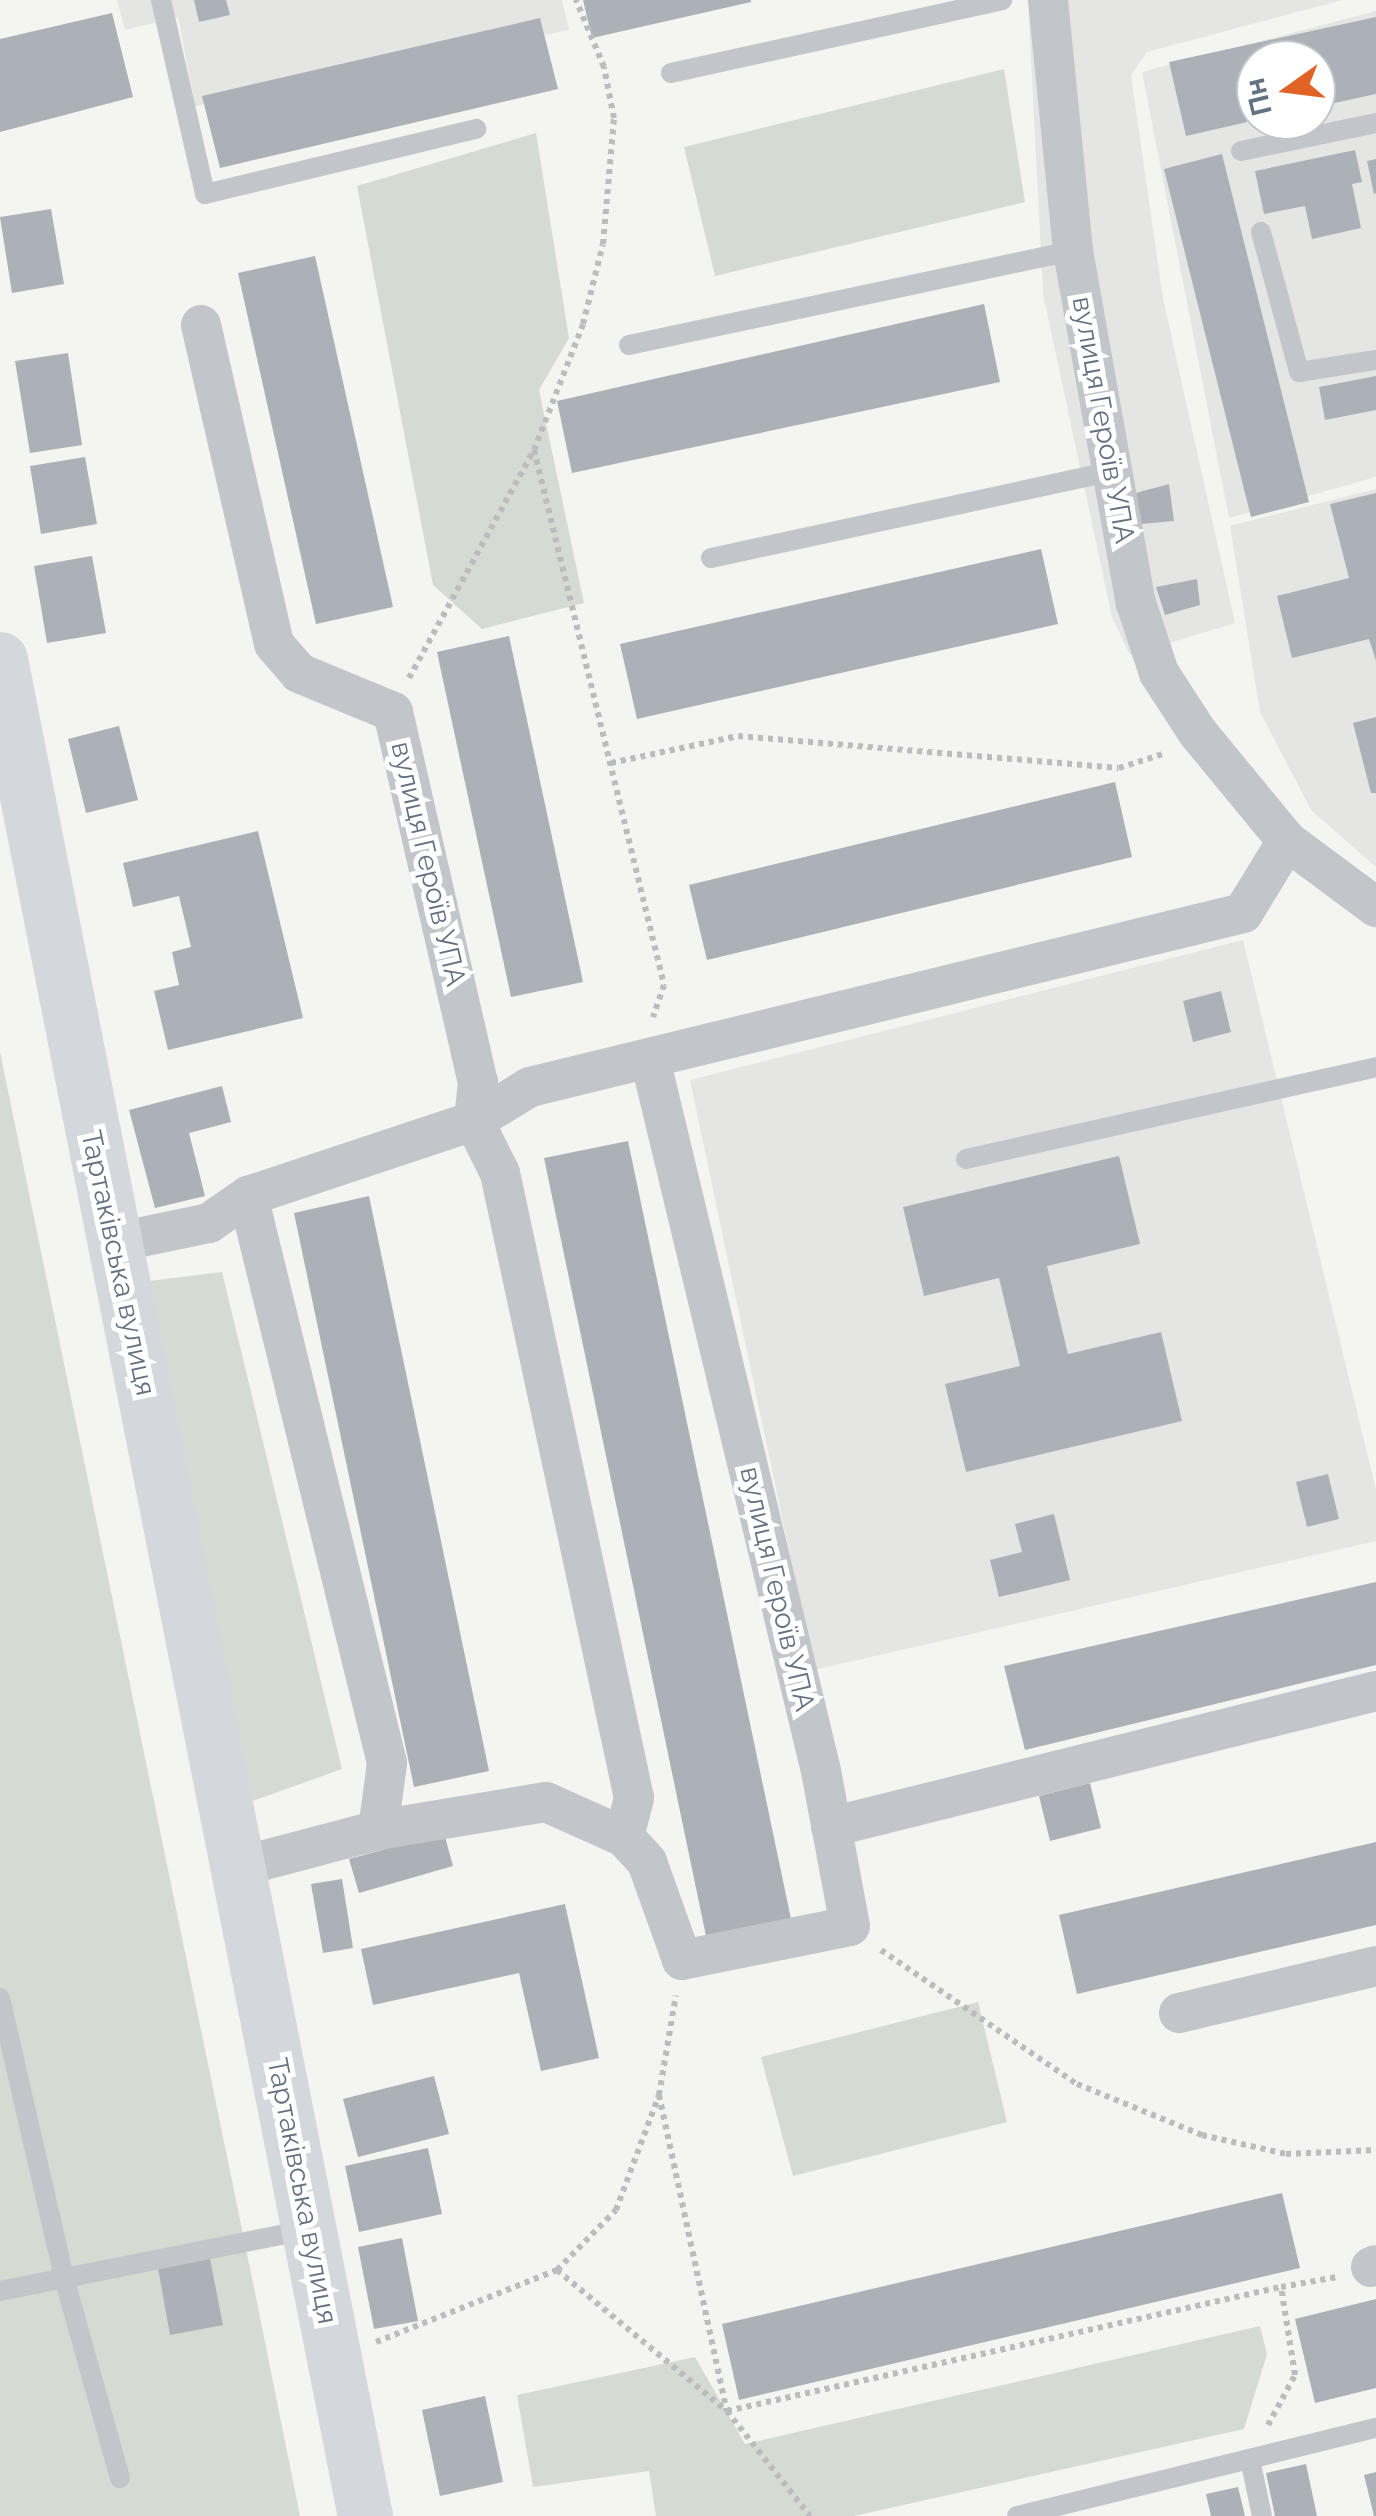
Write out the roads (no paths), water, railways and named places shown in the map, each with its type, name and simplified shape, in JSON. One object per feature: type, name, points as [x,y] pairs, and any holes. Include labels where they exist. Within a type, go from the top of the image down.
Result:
[{"type":"street","name":"вулиця Героїв УПА","points":[[1048,0],[1074,251],[1136,603],[1154,655],[1205,740],[1288,841],[1376,906]]},
{"type":"street","name":"вулиця Героїв УПА","points":[[201,325],[274,644],[299,673],[393,712],[478,1082],[474,1121],[500,1173],[634,1798],[624,1836],[647,1862],[682,1960],[850,1926],[831,1827],[646,1045]]},
{"type":"street","name":"Тартаківська вулиця","points":[[0,659],[113,1243],[242,1866],[365,2516]]},
{"type":"street","points":[[113,1243],[210,1223],[248,1196],[474,1121],[530,1087],[646,1045],[1243,913],[1288,841]]},
{"type":"street","points":[[248,1196],[387,1763],[378,1830]]},
{"type":"street","points":[[831,1827],[1376,1691]]},
{"type":"street","points":[[242,1866],[378,1830],[546,1802],[624,1836]]},
{"type":"street","points":[[1179,2014],[1376,1966]]},
{"type":"lane","points":[[160,0],[205,194],[476,128]]},
{"type":"lane","points":[[670,73],[1002,0]]},
{"type":"lane","points":[[1241,151],[1376,123]]},
{"type":"lane","points":[[1261,232],[1299,372],[1376,360]]},
{"type":"lane","points":[[628,345],[1074,251]]},
{"type":"lane","points":[[711,558],[1113,471]]},
{"type":"lane","points":[[966,1159],[1376,1067]]},
{"type":"lane","points":[[0,1998],[64,2274],[120,2478]]},
{"type":"lane","points":[[0,2291],[64,2274],[308,2230]]},
{"type":"lane","points":[[1018,2516],[1376,2428]]},
{"type":"lane","points":[[1250,2458],[1262,2516]]}]
